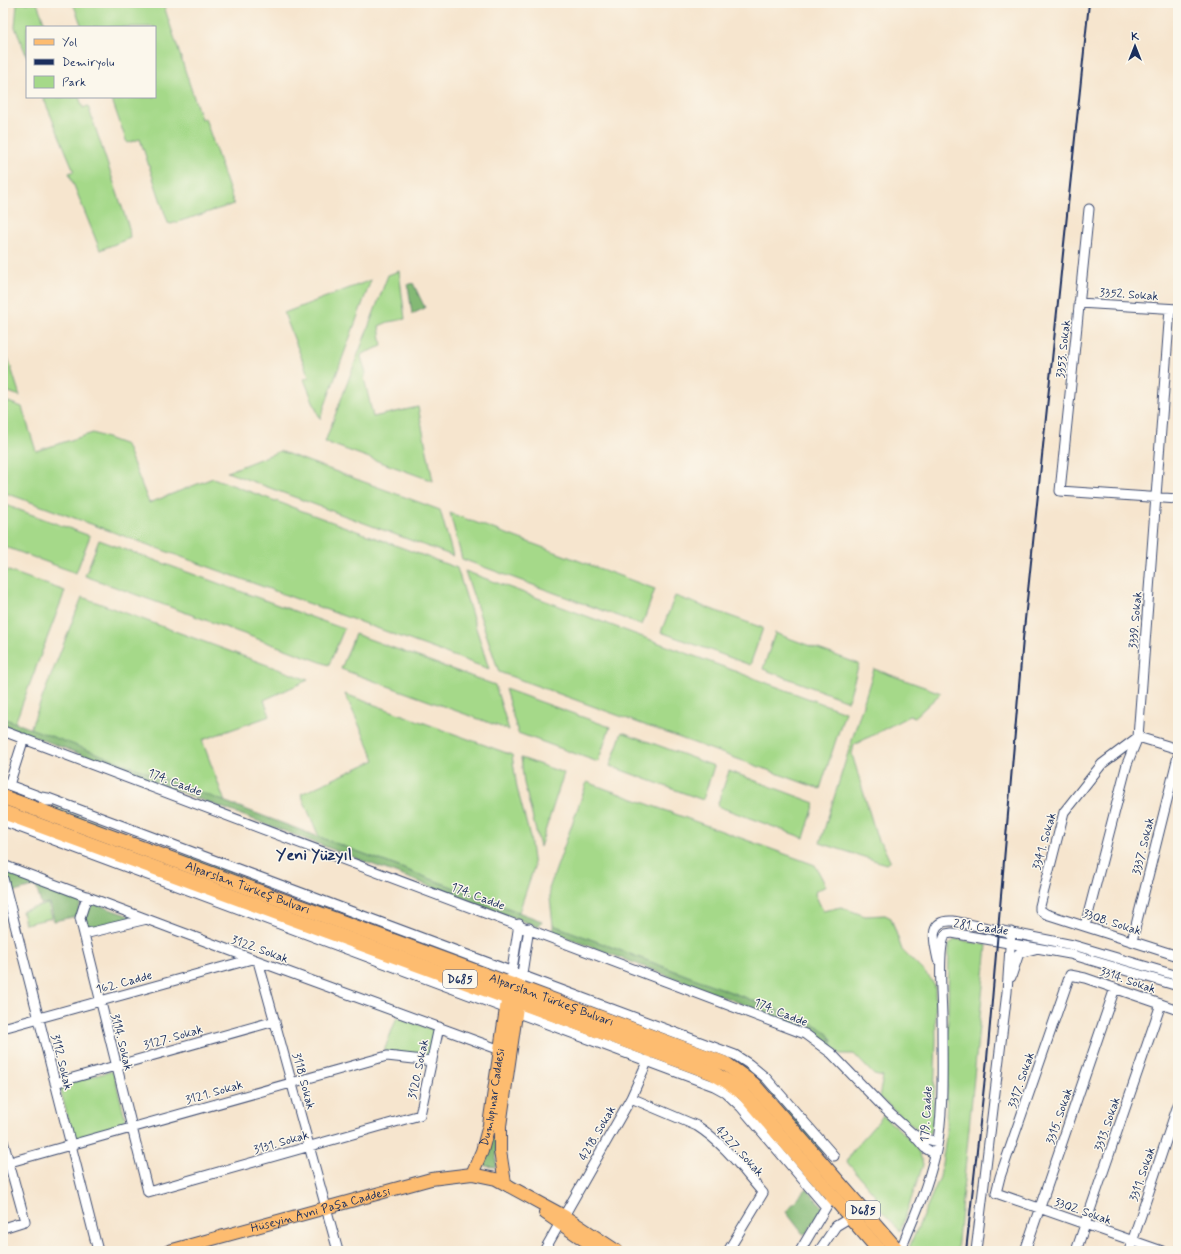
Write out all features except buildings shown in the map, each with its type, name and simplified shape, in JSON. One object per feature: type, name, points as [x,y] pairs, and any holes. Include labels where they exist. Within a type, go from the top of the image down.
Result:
[{"type":"highway","name":"Alparslan Türkeş Bulvarı","points":[[5,788],[514,992],[703,1069],[728,1082],[743,1094],[829,1201],[851,1217],[880,1251]]},
{"type":"highway","name":"Alparslan Türkeş Bulvarı","points":[[3,812],[514,992],[711,1058],[735,1069],[753,1084],[899,1251]]},
{"type":"main road","name":"Dumlupınar Caddesi","points":[[472,1174],[482,1151],[489,1125],[505,1051],[514,992]]},
{"type":"main road","name":"Dumlupınar Caddesi","points":[[505,1051],[499,1136],[505,1183]]},
{"type":"main road","points":[[472,1174],[486,1176],[505,1183],[562,1220],[617,1251]]},
{"type":"main road","name":"Hüseyin Avni Paşa Caddesi","points":[[169,1251],[431,1179],[472,1174]]},
{"type":"main road","points":[[562,1220],[600,1251]]},
{"type":"street","name":"3353. Sokak","points":[[1089,209],[1060,491],[1157,498]]},
{"type":"street","name":"3352. Sokak","points":[[1079,303],[1174,309]]},
{"type":"street","name":"3339. Sokak","points":[[1085,926],[1127,764],[1138,737],[1174,309]]},
{"type":"street","points":[[1157,498],[1178,499]]},
{"type":"street","name":"174. Cadde","points":[[3,731],[519,924],[805,1034],[831,1053],[885,1109],[913,1134],[925,1148],[935,1154]]},
{"type":"street","points":[[1138,737],[1178,749]]},
{"type":"street","name":"3341. Sokak","points":[[1040,910],[1044,888],[1064,812],[1102,764],[1138,737]]},
{"type":"street","points":[[24,738],[5,788],[52,801],[514,992],[648,1060],[703,1080],[725,1092],[829,1201],[800,1251]]},
{"type":"street","name":"3337. Sokak","points":[[1132,941],[1178,756]]},
{"type":"street","points":[[3,821],[514,992],[741,1058],[766,1078],[834,1156]]},
{"type":"street","name":"3122. Sokak","points":[[3,865],[255,960],[505,1051]]},
{"type":"street","name":"3112. Sokak","points":[[3,878],[6,900],[98,1251]]},
{"type":"street","name":"3114. Sokak","points":[[87,896],[80,918],[148,1192]]},
{"type":"street","name":"3308. Sokak","points":[[1040,910],[1046,914],[1178,955]]},
{"type":"street","points":[[84,934],[147,919]]},
{"type":"street","name":"281. Cadde","points":[[941,974],[934,936],[935,929],[941,923],[953,921],[1073,945],[1178,976]]},
{"type":"street","points":[[514,992],[519,924]]},
{"type":"street","points":[[514,992],[529,928]]},
{"type":"street","points":[[976,1251],[1007,992],[1012,932]]},
{"type":"street","name":"281. Cadde","points":[[941,974],[943,940],[948,933],[1039,947],[1088,958],[1178,986]]},
{"type":"street","points":[[1007,992],[1018,954],[1039,947]]},
{"type":"street","name":"162. Cadde","points":[[3,1028],[255,960]]},
{"type":"street","name":"3118. Sokak","points":[[255,960],[275,1021],[338,1251]]},
{"type":"street","name":"179. Cadde","points":[[899,1251],[924,1190],[935,1154],[937,1142],[942,1048],[941,974]]},
{"type":"street","name":"3314. Sokak","points":[[1070,975],[1085,978],[1178,1010]]},
{"type":"street","name":"3317. Sokak","points":[[996,1194],[1000,1177],[1070,975]]},
{"type":"street","name":"3315. Sokak","points":[[1025,1251],[1115,988]]},
{"type":"street","name":"3313. Sokak","points":[[1076,1251],[1161,1004]]},
{"type":"street","name":"3127. Sokak","points":[[55,1083],[275,1021]]},
{"type":"street","name":"3120. Sokak","points":[[420,1115],[439,1027]]},
{"type":"street","name":"3121. Sokak","points":[[6,1163],[387,1056],[432,1061]]},
{"type":"street","name":"4218. Sokak","points":[[544,1251],[632,1098],[648,1060]]},
{"type":"street","name":"4227. Sokak","points":[[632,1098],[697,1126],[707,1133],[716,1140],[763,1193],[728,1251]]},
{"type":"street","name":"3311. Sokak","points":[[1129,1251],[1178,1105]]},
{"type":"street","name":"3131. Sokak","points":[[148,1192],[420,1115]]},
{"type":"street","points":[[913,1134],[937,1142]]},
{"type":"street","points":[[3,1140],[6,1163],[26,1221],[3,1228]]},
{"type":"street","name":"3302. Sokak","points":[[996,1194],[1162,1251]]},
{"type":"street","points":[[819,1251],[836,1226],[851,1217]]},
{"type":"green space","points":[[17,3],[37,3],[46,26],[26,26],[26,54],[15,27]]},
{"type":"green space","points":[[73,3],[163,3],[201,119],[205,118],[234,204],[171,224],[168,223],[140,139],[127,143],[111,98],[156,98],[156,26],[82,26]]},
{"type":"green space","points":[[43,98],[79,98],[83,108],[88,106],[129,228],[130,238],[100,250],[69,173],[74,171]]},
{"type":"green space","points":[[399,271],[405,319],[388,322],[379,326],[382,346],[362,354],[361,357],[366,373],[364,377],[373,417],[418,407],[433,481],[325,442],[388,275]]},
{"type":"green space","points":[[371,280],[320,419],[304,379],[309,377],[284,313]]},
{"type":"green space","points":[[413,283],[425,308],[412,314],[408,285]]},
{"type":"green space","points":[[8,358],[20,396],[3,390],[3,372]]},
{"type":"green space","points":[[3,400],[22,407],[36,451],[93,433],[126,445],[149,503],[213,478],[457,568],[489,669],[3,492]]},
{"type":"green space","points":[[280,451],[440,510],[453,556],[227,472]]},
{"type":"green space","points":[[3,504],[90,536],[76,573],[3,546]]},
{"type":"green space","points":[[450,513],[655,589],[642,625],[462,559]]},
{"type":"green space","points":[[99,540],[344,629],[329,665],[85,576]]},
{"type":"green space","points":[[3,569],[65,591],[15,723],[3,718]]},
{"type":"green space","points":[[465,571],[845,712],[820,789],[499,672]]},
{"type":"green space","points":[[675,596],[763,628],[750,665],[661,632]]},
{"type":"green space","points":[[82,597],[308,680],[264,700],[270,716],[202,740],[225,802],[30,729]]},
{"type":"green space","points":[[775,633],[859,664],[848,701],[763,669]]},
{"type":"green space","points":[[355,634],[495,685],[509,730],[341,669]]},
{"type":"green space","points":[[874,669],[941,693],[915,717],[909,716],[854,745],[852,754],[878,841],[882,844],[890,861],[886,864],[820,843]]},
{"type":"green space","points":[[505,689],[610,727],[598,762],[518,733]]},
{"type":"green space","points":[[345,694],[512,755],[517,788],[530,837],[534,867],[519,912],[319,837],[301,794],[375,760]]},
{"type":"green space","points":[[3,718],[542,921],[538,927],[3,725]]},
{"type":"green space","points":[[622,732],[714,766],[703,800],[610,766]]},
{"type":"green space","points":[[521,758],[564,773],[540,847],[524,783]]},
{"type":"green space","points":[[729,771],[815,803],[804,838],[717,806]]},
{"type":"green space","points":[[587,782],[815,865],[826,886],[816,891],[815,894],[823,911],[841,907],[865,916],[885,915],[891,918],[902,950],[931,979],[935,987],[936,1040],[933,1126],[929,1134],[920,1132],[879,1097],[883,1077],[874,1075],[854,1054],[840,1054],[832,1046],[832,1039],[807,1021],[553,925],[549,889]]},
{"type":"green space","points":[[3,788],[505,973],[504,976],[3,791]]},
{"type":"green space","points":[[9,871],[82,899],[77,916],[54,921],[50,903],[41,904],[36,886],[11,893],[7,873]]},
{"type":"green space","points":[[90,902],[132,917],[132,920],[88,930],[85,918]]},
{"type":"green space","points":[[48,904],[52,918],[25,924],[22,911]]},
{"type":"green space","points":[[553,925],[807,1021],[824,1030],[830,1037],[832,1046],[806,1028],[557,934],[554,931]]},
{"type":"green space","points":[[955,939],[987,945],[957,1251],[910,1251],[908,1250],[940,1177],[946,1137],[949,945]]},
{"type":"green space","points":[[532,983],[741,1062],[763,1081],[761,1083],[532,986]]},
{"type":"green space","points":[[397,1017],[434,1030],[428,1056],[384,1051]]},
{"type":"green space","points":[[503,1055],[496,1165],[495,1167],[485,1166],[484,1163]]},
{"type":"green space","points":[[113,1071],[127,1125],[74,1140],[59,1085]]},
{"type":"green space","points":[[763,1081],[825,1150],[822,1153],[761,1083]]},
{"type":"green space","points":[[883,1116],[908,1138],[918,1150],[923,1165],[900,1231],[875,1204],[875,1195],[847,1162],[853,1150]]},
{"type":"green space","points":[[806,1188],[823,1207],[807,1233],[803,1234],[786,1212]]},
{"type":"railway","points":[[966,1251],[987,1059],[1023,639],[1089,3]]},
{"type":"district","name":"Yeni Yüzyıl","points":[[314,854]]}]
